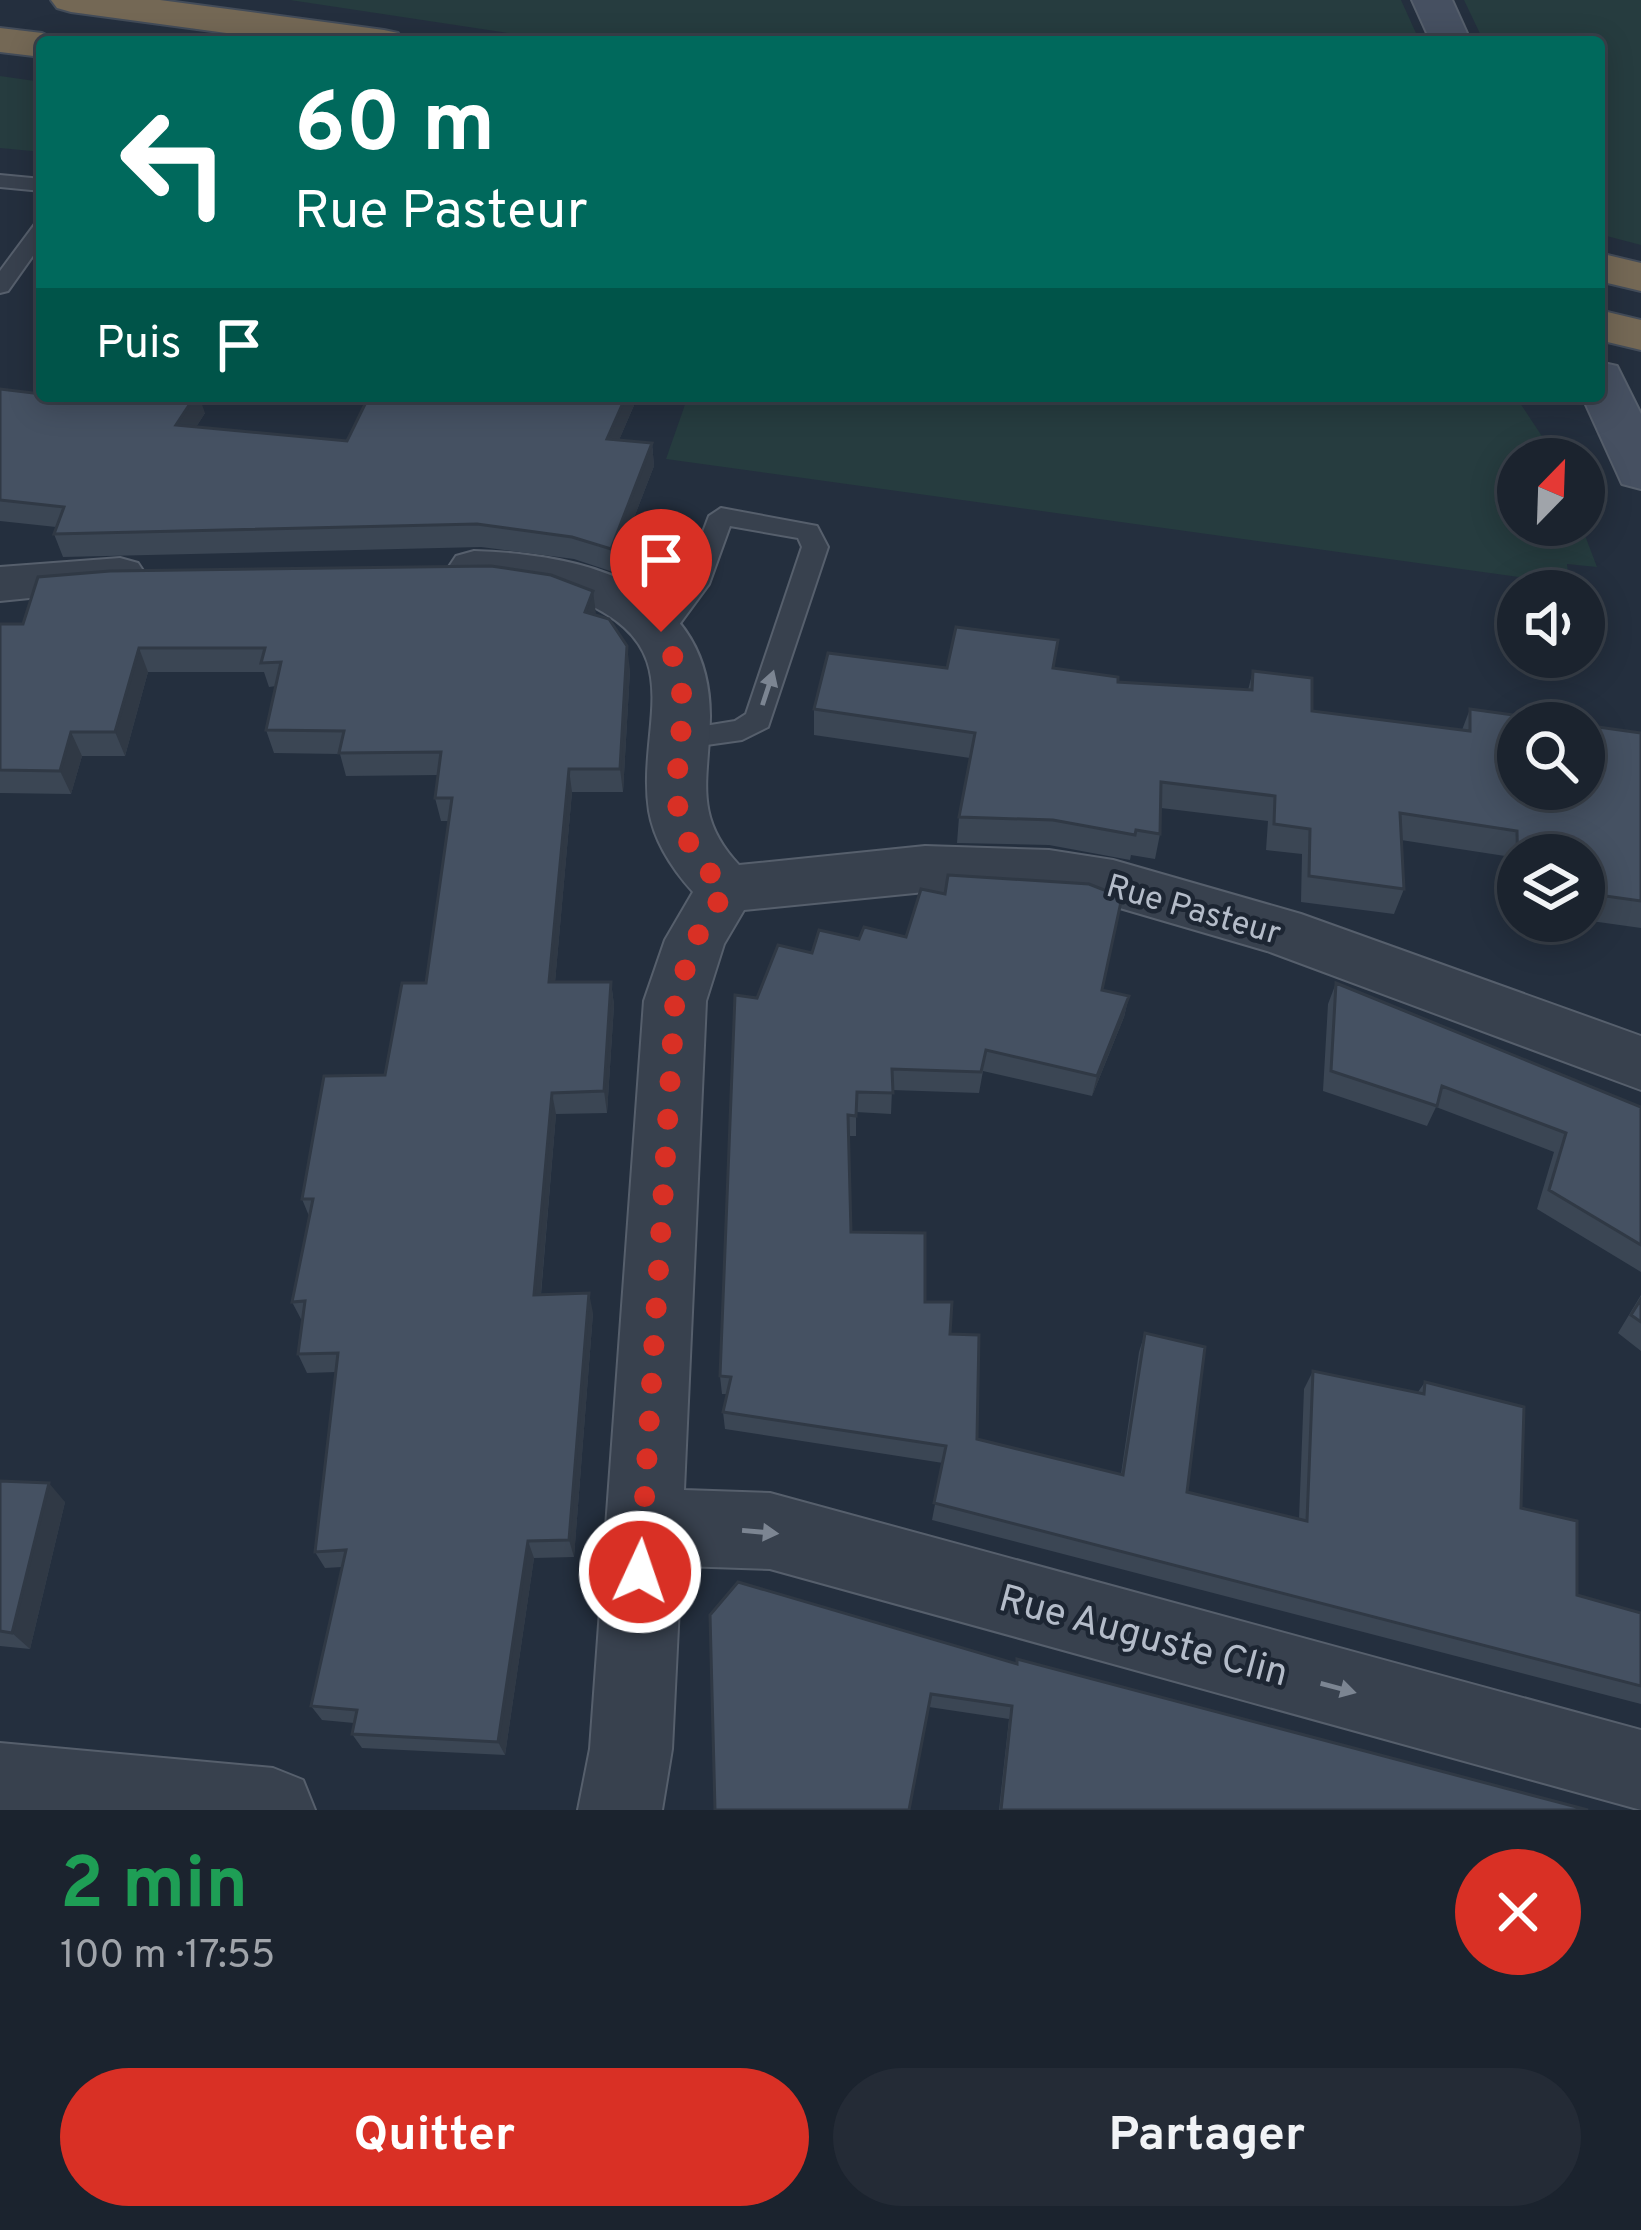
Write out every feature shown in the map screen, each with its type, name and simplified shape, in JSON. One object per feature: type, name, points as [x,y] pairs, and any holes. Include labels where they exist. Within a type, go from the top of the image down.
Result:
[{"type":"highway","points":[[71,0],[339,36]]},
{"type":"highway","points":[[0,40],[36,44]]},
{"type":"highway","points":[[1605,326],[1641,335]]},
{"type":"street","points":[[1432,0],[1448,36]]},
{"type":"street","points":[[1605,391],[1641,472]]},
{"type":"street","points":[[424,569],[492,568],[552,575],[616,596],[661,632],[681,683],[674,779],[681,822],[694,854],[726,889],[695,940],[675,1000],[632,1749],[620,1810]]},
{"type":"street","points":[[0,584],[176,574]]},
{"type":"street","name":"Rue Pasteur","points":[[726,889],[925,869],[1049,873],[1113,883],[1280,931],[1641,1063]]},
{"type":"street","name":"Rue Auguste Clin","points":[[643,1527],[770,1531],[1641,1772]]},
{"type":"street","points":[[0,1785],[274,1810]]},
{"type":"lane","points":[[0,181],[36,184]]},
{"type":"lane","points":[[0,286],[36,236]]},
{"type":"lane","points":[[661,632],[696,584],[721,516],[808,532],[814,548],[758,720],[742,730],[678,739]]},
{"type":"green space","points":[[290,0],[1401,0],[1417,36],[527,36]]},
{"type":"green space","points":[[1464,0],[1641,0],[1641,245],[1605,236],[1605,36],[1481,36]]},
{"type":"green space","points":[[0,76],[36,81],[36,151],[0,148]]},
{"type":"green space","points":[[686,402],[1520,402],[1543,438],[1497,438],[1497,546],[1589,546],[1597,567],[1567,564],[1568,570],[1497,570],[1497,574],[666,459]]},
{"type":"building","points":[[0,389],[36,393],[36,402],[191,402],[176,425],[347,441],[366,402],[623,402],[607,439],[652,443],[611,549],[572,537],[477,524],[54,534],[64,507],[0,500]]},
{"type":"building","points":[[491,566],[551,575],[593,591],[585,612],[609,619],[627,646],[620,769],[569,769],[549,982],[611,982],[604,1091],[552,1093],[534,1295],[589,1293],[569,1540],[528,1541],[498,1742],[352,1734],[357,1710],[311,1706],[346,1550],[315,1552],[338,1353],[298,1354],[305,1301],[292,1302],[313,1199],[302,1199],[324,1076],[385,1075],[402,983],[426,983],[452,798],[435,798],[441,752],[339,753],[344,731],[266,730],[281,662],[261,663],[265,648],[139,648],[115,732],[71,732],[60,771],[0,770],[0,624],[23,624],[38,577],[110,571]]},
{"type":"building","points":[[956,627],[1058,640],[1053,668],[1118,677],[1118,682],[1252,690],[1253,671],[1312,678],[1312,711],[1470,731],[1470,709],[1497,713],[1497,810],[1605,810],[1605,728],[1641,733],[1641,901],[1605,896],[1605,834],[1517,834],[1400,813],[1404,889],[1309,876],[1310,829],[1274,824],[1275,796],[1161,782],[1160,834],[1136,830],[1135,835],[1053,820],[959,817],[975,733],[814,709],[828,653],[947,668]]},
{"type":"building","points":[[948,875],[1089,884],[1122,897],[1102,990],[1129,996],[1097,1076],[986,1050],[981,1072],[892,1069],[893,1093],[857,1092],[856,1116],[848,1115],[851,1232],[925,1233],[925,1302],[952,1302],[950,1334],[979,1335],[977,1439],[1123,1475],[1145,1333],[1205,1347],[1187,1492],[1307,1521],[1313,1371],[1424,1394],[1425,1382],[1524,1407],[1521,1508],[1577,1521],[1577,1595],[1641,1613],[1641,1686],[934,1503],[946,1446],[723,1412],[731,1377],[720,1376],[735,995],[757,998],[778,945],[812,953],[819,930],[859,939],[864,927],[906,937],[921,889],[945,894]]},
{"type":"building","points":[[1336,983],[1641,1107],[1641,1245],[1549,1190],[1566,1133],[1442,1086],[1437,1106],[1331,1071]]},
{"type":"building","points":[[1641,1299],[1641,1322],[1631,1315]]},
{"type":"building","points":[[0,1481],[49,1483],[12,1633],[0,1631]]},
{"type":"building","points":[[738,1582],[1017,1664],[1017,1659],[1588,1810],[1001,1810],[1012,1706],[931,1694],[909,1810],[715,1810],[710,1615]]},
{"type":"route","points":[[640,1572],[675,1000],[695,940],[726,889],[694,854],[681,822],[674,779],[681,683],[661,632]]}]
